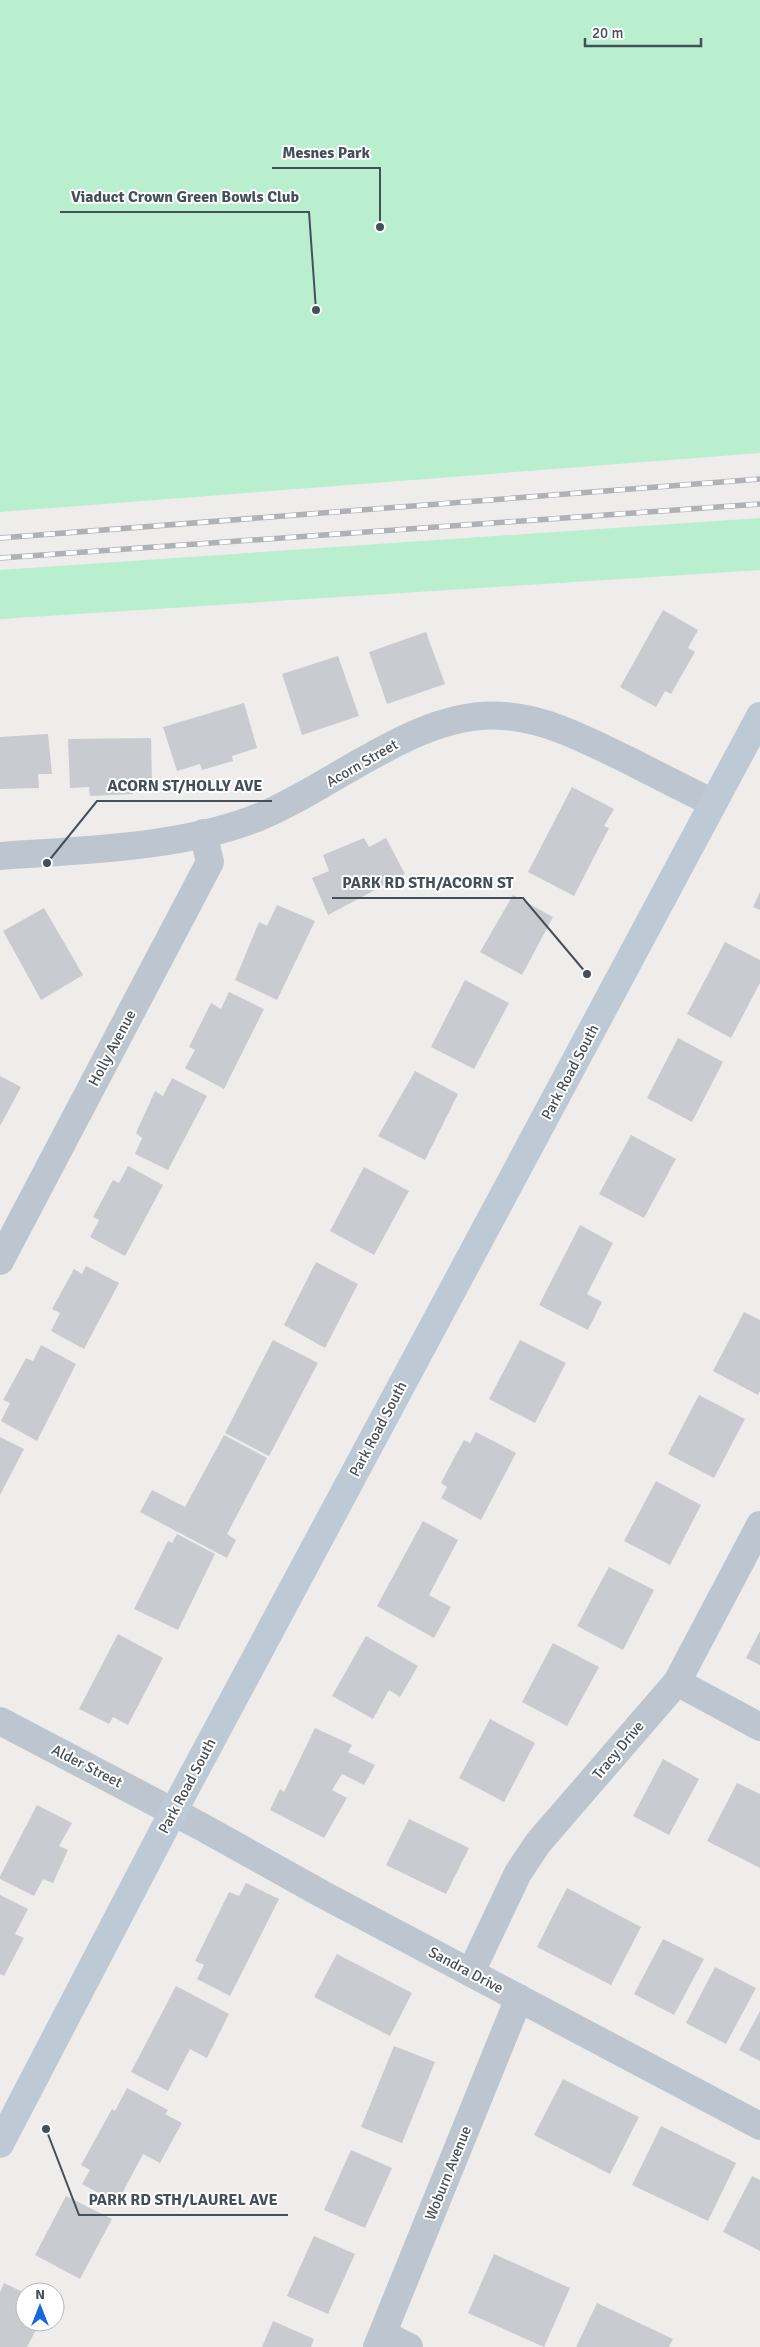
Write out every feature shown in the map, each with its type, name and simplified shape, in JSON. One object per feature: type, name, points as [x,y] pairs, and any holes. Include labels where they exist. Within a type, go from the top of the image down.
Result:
[{"type":"street","name":"Acorn Street","points":[[0,856],[131,845],[203,833],[267,813],[311,792],[400,740],[462,720],[482,716],[503,716],[550,725],[588,740],[713,804]]},
{"type":"street","name":"Park Road South","points":[[0,2144],[173,1812],[760,716]]},
{"type":"street","name":"Holly Avenue","points":[[0,1261],[210,862],[203,833]]},
{"type":"street","name":"Tracy Drive","points":[[471,1972],[518,1873],[538,1843],[677,1682],[760,1525]]},
{"type":"street","points":[[677,1682],[760,1726]]},
{"type":"street","name":"Alder Street","points":[[0,1722],[173,1812]]},
{"type":"street","name":"Sandra Drive","points":[[173,1812],[760,2126]]},
{"type":"street","name":"Woburn Avenue","points":[[380,2340],[519,1998]]},
{"type":"street","points":[[380,2340],[409,2347]]},
{"type":"green space","points":[[0,0],[760,0],[760,453],[0,512]]},
{"type":"green space","points":[[760,518],[760,570],[0,619],[0,570]]},
{"type":"building","points":[[663,610],[698,630],[688,648],[695,652],[671,694],[665,691],[656,707],[620,687]]},
{"type":"building","points":[[426,632],[445,684],[387,704],[369,652]]},
{"type":"building","points":[[338,656],[359,716],[302,735],[282,674]]},
{"type":"building","points":[[244,703],[257,748],[232,756],[233,761],[202,770],[200,764],[177,771],[163,727]]},
{"type":"building","points":[[48,734],[52,774],[38,774],[39,788],[0,789],[0,737]]},
{"type":"building","points":[[151,738],[152,784],[133,784],[133,794],[90,796],[89,787],[70,788],[68,739]]},
{"type":"building","points":[[572,787],[614,809],[604,826],[609,828],[574,896],[528,872]]},
{"type":"building","points":[[364,838],[369,847],[386,838],[405,874],[328,915],[312,878],[329,871],[323,855]]},
{"type":"building","points":[[760,892],[760,910],[753,907]]},
{"type":"building","points":[[513,895],[553,917],[522,975],[480,952]]},
{"type":"building","points":[[277,905],[315,921],[277,1000],[235,980],[259,922],[267,926]]},
{"type":"building","points":[[44,908],[83,975],[41,1000],[3,931]]},
{"type":"building","points":[[725,942],[760,960],[760,983],[731,1038],[687,1014]]},
{"type":"building","points":[[465,980],[509,1003],[474,1069],[431,1047]]},
{"type":"building","points":[[229,992],[264,1009],[224,1089],[185,1068],[195,1050],[189,1047],[211,1003],[221,1009]]},
{"type":"building","points":[[678,1038],[723,1062],[692,1122],[647,1098]]},
{"type":"building","points":[[415,1071],[458,1094],[425,1160],[378,1136]]},
{"type":"building","points":[[0,1076],[21,1087],[0,1126]]},
{"type":"building","points":[[172,1078],[207,1096],[168,1170],[135,1154],[142,1138],[136,1133],[155,1091],[163,1096]]},
{"type":"building","points":[[631,1135],[676,1159],[644,1218],[599,1194]]},
{"type":"building","points":[[128,1166],[163,1185],[125,1256],[90,1237],[99,1220],[93,1217],[113,1180],[119,1183]]},
{"type":"building","points":[[364,1167],[409,1191],[374,1255],[330,1231]]},
{"type":"building","points":[[580,1225],[613,1243],[587,1294],[602,1302],[588,1330],[539,1305]]},
{"type":"building","points":[[316,1262],[358,1284],[325,1348],[284,1325]]},
{"type":"building","points":[[86,1266],[119,1283],[84,1349],[51,1331],[60,1313],[52,1309],[74,1269],[82,1274]]},
{"type":"building","points":[[744,1312],[760,1320],[760,1391],[758,1395],[713,1371]]},
{"type":"building","points":[[273,1340],[318,1363],[269,1456],[225,1433]]},
{"type":"building","points":[[520,1340],[566,1363],[535,1423],[489,1399]]},
{"type":"building","points":[[41,1345],[76,1364],[37,1441],[1,1421],[10,1403],[3,1400],[26,1358],[33,1361]]},
{"type":"building","points":[[699,1395],[745,1419],[714,1478],[668,1454]]},
{"type":"building","points":[[476,1432],[516,1453],[481,1520],[441,1498],[447,1487],[441,1483],[453,1460],[464,1440],[470,1443]]},
{"type":"building","points":[[224,1435],[267,1458],[227,1534],[236,1540],[227,1558],[140,1512],[152,1490],[185,1507]]},
{"type":"building","points":[[0,1437],[24,1449],[0,1495]]},
{"type":"building","points":[[656,1481],[701,1505],[670,1565],[624,1541]]},
{"type":"building","points":[[423,1521],[458,1540],[429,1595],[451,1607],[434,1638],[377,1606]]},
{"type":"building","points":[[177,1534],[215,1554],[178,1630],[134,1609],[168,1541],[172,1543]]},
{"type":"building","points":[[609,1567],[654,1590],[623,1650],[577,1626]]},
{"type":"building","points":[[760,1631],[760,1665],[746,1658]]},
{"type":"building","points":[[118,1634],[163,1658],[128,1725],[113,1717],[109,1724],[79,1709]]},
{"type":"building","points":[[366,1636],[418,1666],[400,1697],[389,1690],[373,1719],[332,1696]]},
{"type":"building","points":[[553,1643],[599,1667],[567,1726],[522,1702]]},
{"type":"building","points":[[490,1719],[535,1743],[504,1802],[459,1778]]},
{"type":"building","points":[[315,1728],[352,1745],[348,1752],[375,1765],[364,1785],[342,1774],[332,1790],[347,1798],[324,1838],[270,1810],[280,1789],[284,1792]]},
{"type":"building","points":[[663,1759],[699,1779],[669,1835],[633,1816]]},
{"type":"building","points":[[737,1783],[760,1794],[760,1868],[707,1841]]},
{"type":"building","points":[[37,1805],[72,1823],[59,1846],[68,1850],[53,1883],[43,1879],[34,1896],[0,1879],[0,1876]]},
{"type":"building","points":[[409,1819],[469,1848],[446,1894],[386,1865]]},
{"type":"building","points":[[246,1883],[279,1899],[230,1996],[197,1979],[204,1965],[195,1961],[229,1892],[239,1896]]},
{"type":"building","points":[[567,1888],[641,1927],[611,1985],[537,1947]]},
{"type":"building","points":[[0,1895],[28,1909],[15,1934],[24,1938],[4,1976],[0,1974]]},
{"type":"building","points":[[663,1939],[704,1959],[674,2015],[634,1994]]},
{"type":"building","points":[[337,1954],[412,1993],[390,2036],[314,1997]]},
{"type":"building","points":[[715,1967],[756,1988],[726,2044],[686,2023]]},
{"type":"building","points":[[176,1986],[229,2014],[207,2058],[190,2049],[168,2091],[131,2072]]},
{"type":"building","points":[[760,2011],[760,2061],[739,2050]]},
{"type":"building","points":[[394,2046],[435,2062],[402,2143],[361,2127]]},
{"type":"building","points":[[563,2079],[639,2117],[610,2174],[534,2135]]},
{"type":"building","points":[[127,2088],[168,2110],[165,2114],[182,2123],[160,2163],[143,2154],[117,2203],[82,2184],[90,2170],[81,2165],[112,2109],[115,2111]]},
{"type":"building","points":[[661,2126],[736,2163],[708,2221],[632,2185]]},
{"type":"building","points":[[351,2150],[392,2168],[365,2228],[324,2210]]},
{"type":"building","points":[[752,2176],[760,2180],[760,2251],[723,2232]]},
{"type":"building","points":[[66,2196],[112,2219],[80,2279],[35,2255]]},
{"type":"building","points":[[314,2236],[355,2254],[328,2314],[287,2296]]},
{"type":"building","points":[[494,2254],[570,2288],[544,2347],[468,2313]]},
{"type":"building","points":[[4,2283],[15,2288],[15,2332],[35,2332],[27,2347],[0,2347],[0,2292]]},
{"type":"building","points":[[597,2303],[673,2339],[669,2347],[576,2347]]},
{"type":"building","points":[[273,2321],[314,2339],[311,2347],[262,2347]]},
{"type":"railway","points":[[0,538],[760,479]]},
{"type":"railway","points":[[0,558],[760,504]]},
{"type":"place","name":"Mesnes Park","points":[[380,227]]},
{"type":"place","name":"Viaduct Crown Green Bowls Club","points":[[316,310]]},
{"type":"place","name":"ACORN ST/HOLLY AVE","points":[[47,863]]},
{"type":"place","name":"PARK RD STH/ACORN ST","points":[[587,974]]},
{"type":"place","name":"PARK RD STH/LAUREL AVE","points":[[46,2129]]}]
